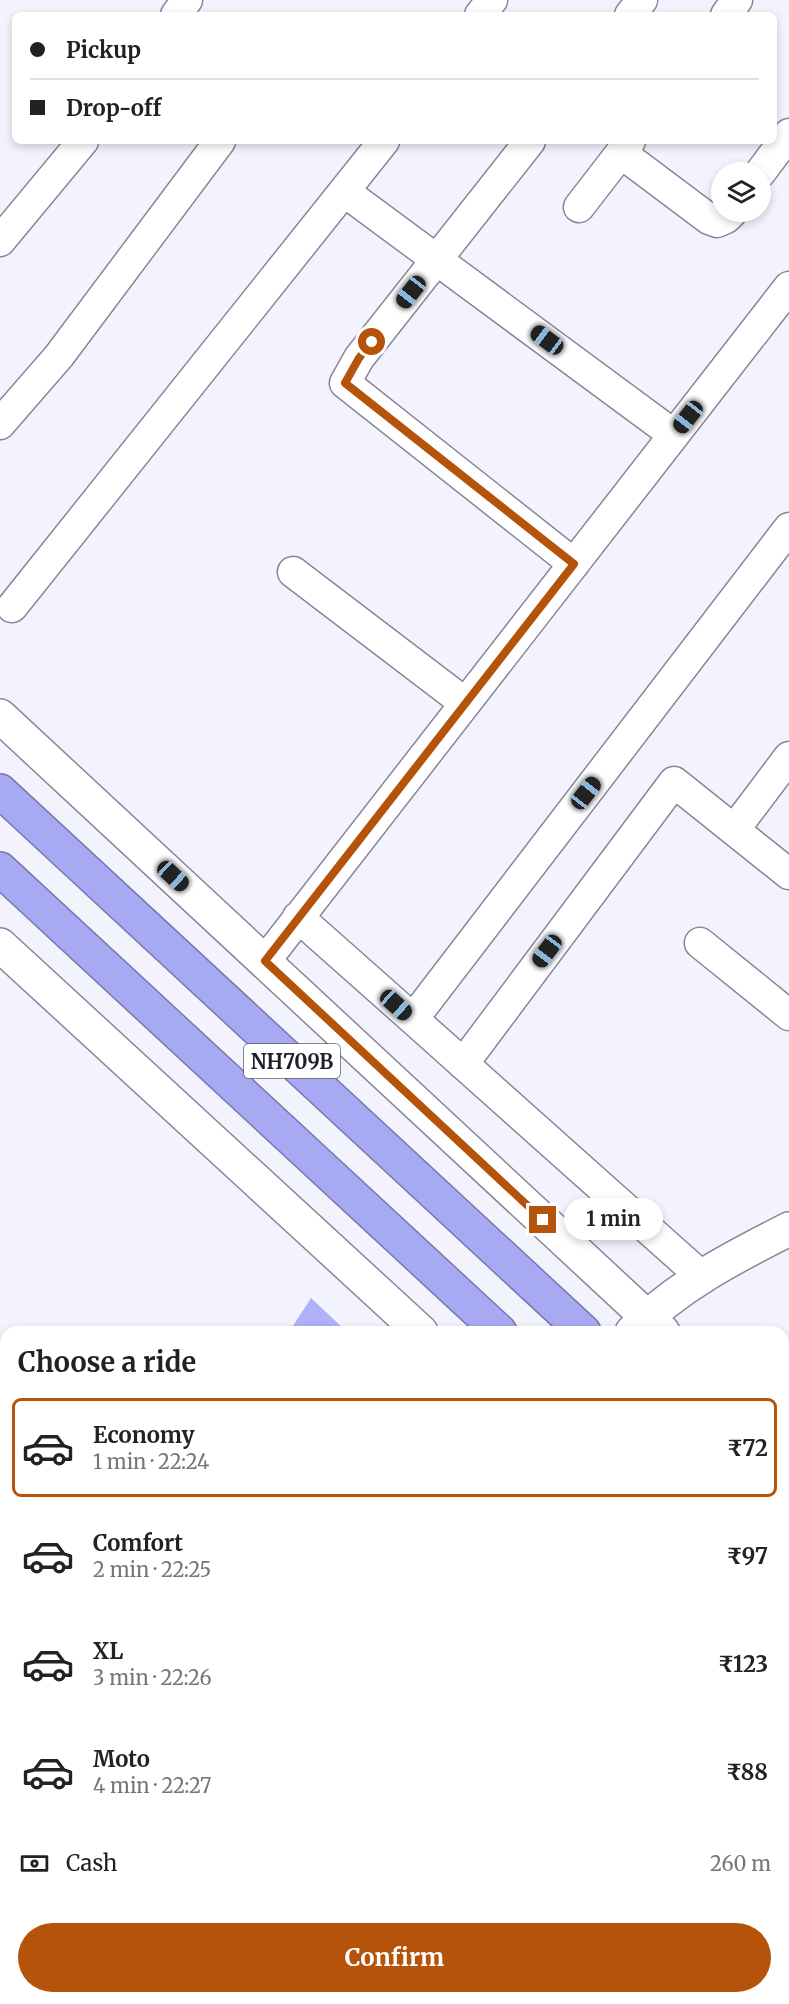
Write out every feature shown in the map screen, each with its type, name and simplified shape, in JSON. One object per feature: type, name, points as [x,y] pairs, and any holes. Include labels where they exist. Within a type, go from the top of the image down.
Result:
[{"type":"highway","name":"NH709B","points":[[0,791],[578,1326]]},
{"type":"highway","name":"NH709B","points":[[0,869],[494,1326]]},
{"type":"street","points":[[482,12],[492,0]]},
{"type":"street","points":[[632,12],[642,0]]},
{"type":"street","points":[[768,162],[789,134]]},
{"type":"street","points":[[0,241],[81,144]]},
{"type":"street","points":[[0,424],[59,356],[218,144]]},
{"type":"street","points":[[12,607],[382,144]]},
{"type":"street","points":[[528,144],[359,358],[345,383],[574,564]]},
{"type":"street","points":[[579,207],[626,147],[711,220]]},
{"type":"street","points":[[345,192],[674,435]]},
{"type":"street","points":[[265,961],[789,287]]},
{"type":"street","points":[[413,1019],[789,528]]},
{"type":"street","points":[[293,572],[465,703]]},
{"type":"street","points":[[0,716],[652,1320],[698,1279],[727,1260],[789,1229]]},
{"type":"street","points":[[734,830],[789,757]]},
{"type":"street","points":[[462,1064],[674,782],[789,874]]},
{"type":"street","points":[[298,917],[698,1279]]},
{"type":"street","points":[[700,943],[789,1015]]},
{"type":"street","points":[[0,945],[414,1326]]},
{"type":"water","points":[[311,1298],[341,1326],[293,1326]]},
{"type":"route","points":[[372,342],[359,358],[345,383],[574,564],[265,961],[543,1220]]}]
